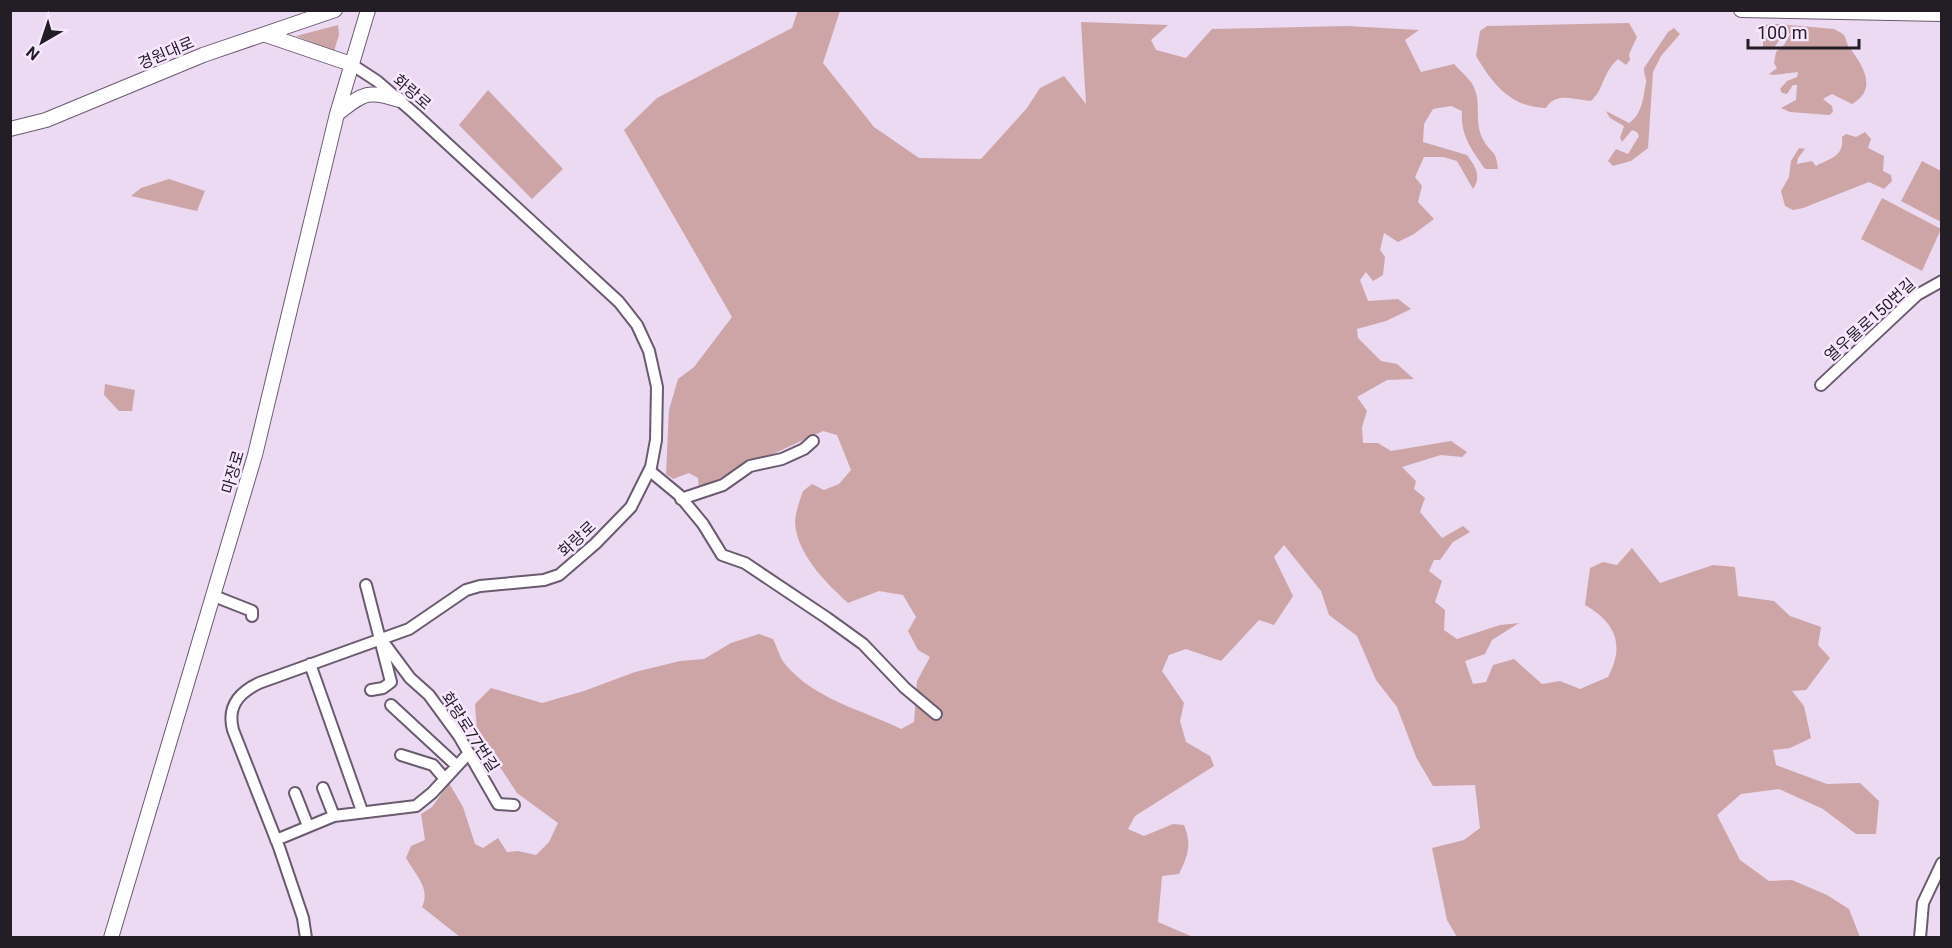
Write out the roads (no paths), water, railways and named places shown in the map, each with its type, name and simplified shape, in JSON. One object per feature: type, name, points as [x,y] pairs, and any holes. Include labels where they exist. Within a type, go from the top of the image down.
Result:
[{"type":"main road","name":"마장로","points":[[111,938],[255,455],[337,114],[368,10]]},
{"type":"main road","points":[[1741,10],[1941,14]]},
{"type":"main road","name":"경원대로","points":[[10,129],[46,120],[203,56],[331,11]]},
{"type":"main road","points":[[266,35],[351,64]]},
{"type":"main road","points":[[337,114],[366,94],[376,92],[399,100]]},
{"type":"street","name":"화랑로","points":[[306,938],[303,918],[276,840],[233,730],[231,710],[239,696],[250,687],[409,629],[466,590],[480,586],[544,580],[559,575],[595,544],[631,507],[650,471],[656,440],[657,387],[649,351],[637,325],[601,283],[399,100],[351,64]]},
{"type":"street","name":"열우물로150번길","points":[[1821,385],[1917,295],[1941,281]]},
{"type":"street","points":[[681,499],[723,485],[750,466],[782,459],[804,449],[813,441]]},
{"type":"street","points":[[650,471],[661,478],[703,524],[722,555],[745,562],[863,644],[905,688],[936,714]]},
{"type":"street","points":[[366,585],[381,639],[379,645],[391,682],[383,688],[370,690]]},
{"type":"street","points":[[214,596],[252,611],[252,616]]},
{"type":"street","name":"화랑로77번길","points":[[381,639],[410,678],[429,695],[469,753],[498,804],[514,805]]},
{"type":"street","points":[[310,664],[362,811]]},
{"type":"street","points":[[391,705],[457,766]]},
{"type":"street","points":[[276,840],[334,816],[416,806],[469,753]]},
{"type":"street","points":[[400,755],[433,765],[445,779]]},
{"type":"street","points":[[323,788],[334,816]]},
{"type":"street","points":[[295,793],[308,826]]},
{"type":"street","points":[[1920,938],[1923,903],[1941,863]]}]
